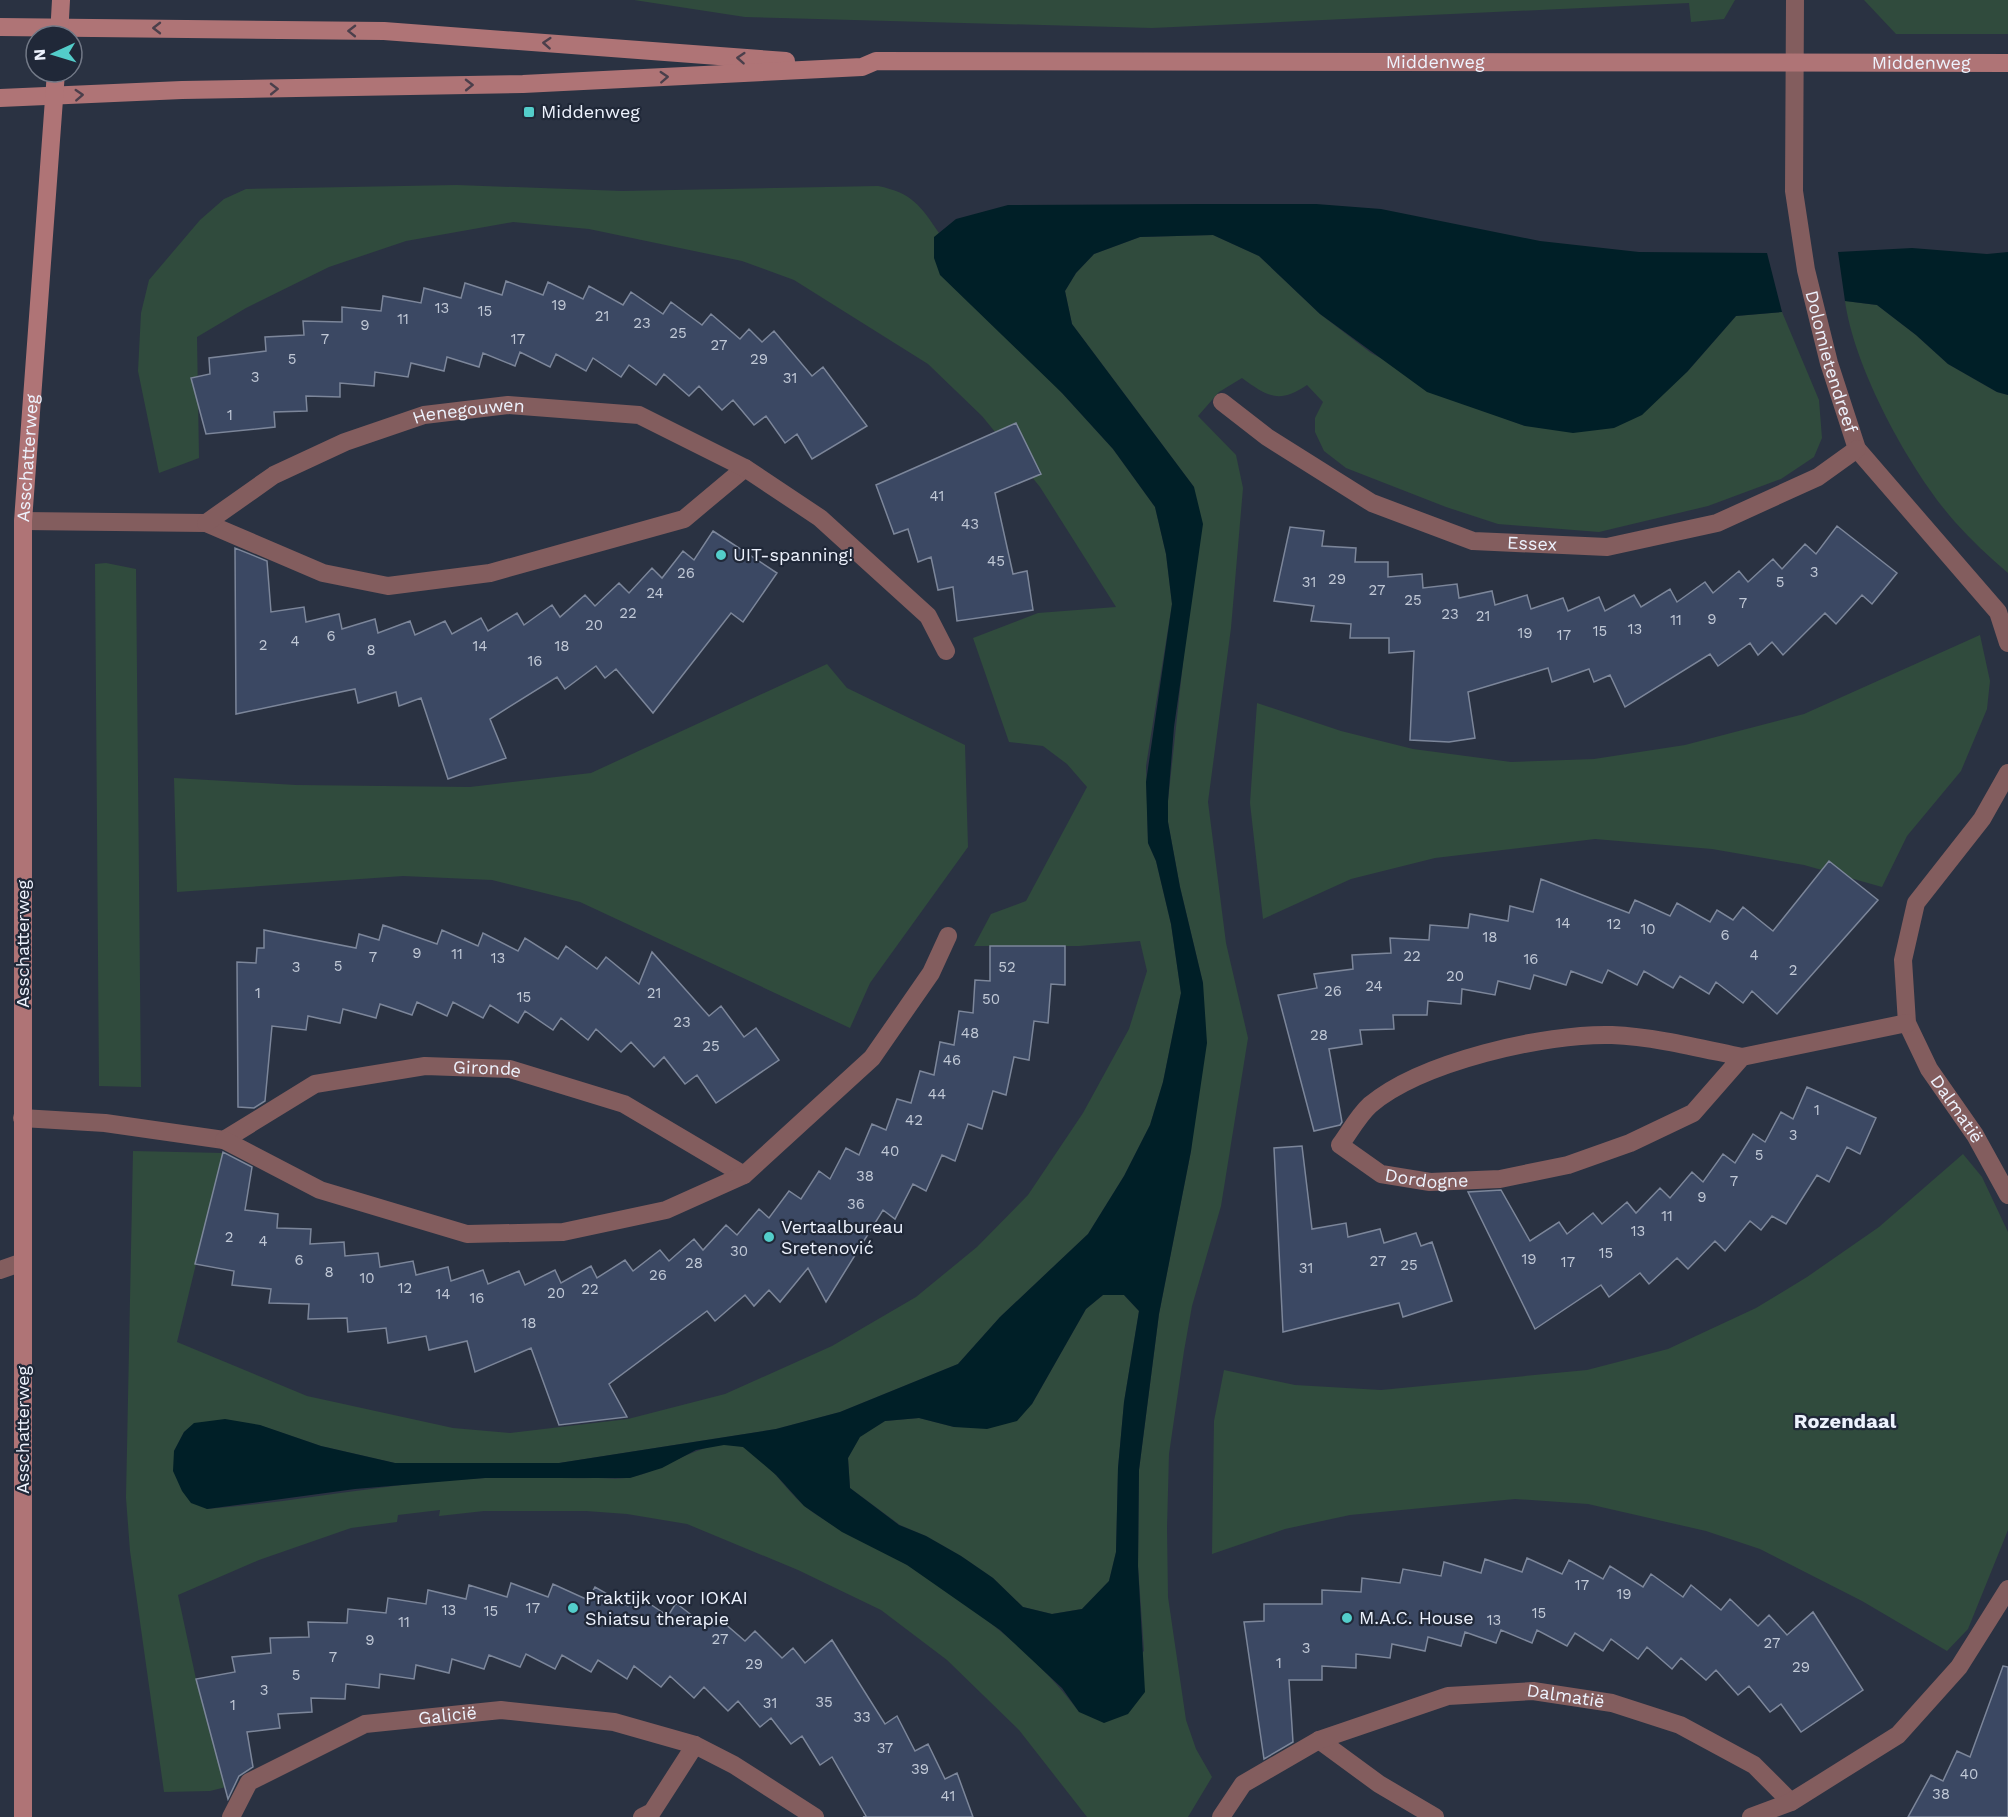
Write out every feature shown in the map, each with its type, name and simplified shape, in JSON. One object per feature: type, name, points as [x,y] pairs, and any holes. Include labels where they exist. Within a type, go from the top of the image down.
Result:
[{"type":"main road","points":[[60,24],[61,0]]},
{"type":"main road","name":"Middenweg","points":[[0,27],[24,29]]},
{"type":"main road","name":"Middenweg","points":[[84,32],[384,31],[862,67]]},
{"type":"main road","name":"Middenweg","points":[[0,98],[192,90],[523,84],[862,67],[876,61],[2008,63]]},
{"type":"main road","name":"Asschatterweg","points":[[22,1817],[23,521],[55,84]]},
{"type":"street","name":"Dolomietendreef","points":[[1795,0],[1794,191],[1806,270],[1829,363],[1857,449],[1998,612],[2008,644]]},
{"type":"street","name":"Essex","points":[[1222,402],[1267,437],[1372,503],[1473,541],[1607,548],[1717,523],[1818,477],[1857,449]]},
{"type":"street","name":"Henegouwen","points":[[206,523],[274,476],[345,442],[424,415],[508,405],[639,415],[746,468],[820,518],[928,616],[946,651]]},
{"type":"street","points":[[23,521],[206,523],[323,573],[388,586],[490,573],[684,519],[746,468]]},
{"type":"street","points":[[1907,1023],[1903,960],[1916,903],[1982,819],[2008,773]]},
{"type":"street","points":[[22,1118],[105,1123],[224,1140],[320,1190],[467,1234],[563,1232],[666,1210],[744,1175],[872,1058],[931,973],[948,936]]},
{"type":"street","name":"Dordogne","points":[[1742,1057],[1693,1113],[1630,1143],[1568,1165],[1500,1179],[1430,1182],[1381,1174],[1340,1145],[1369,1106],[1412,1079],[1476,1054],[1533,1043],[1610,1035],[1675,1043],[1742,1057],[1907,1023]]},
{"type":"street","name":"Dalmatië","points":[[1907,1023],[1929,1069],[1975,1135],[2008,1195]]},
{"type":"street","name":"Gironde","points":[[224,1140],[315,1084],[425,1066],[510,1069],[624,1104],[744,1175]]},
{"type":"street","points":[[0,1270],[23,1262]]},
{"type":"street","points":[[1751,1817],[1791,1802],[1898,1735],[1959,1667],[2008,1589]]},
{"type":"street","name":"Dalmatië","points":[[1221,1817],[1243,1784],[1319,1740],[1448,1696],[1533,1691],[1612,1703],[1680,1725],[1754,1766],[1791,1802]]},
{"type":"street","name":"Galicië","points":[[231,1817],[249,1782],[365,1724],[501,1710],[614,1722],[694,1745],[734,1765],[814,1817]]},
{"type":"street","points":[[1319,1740],[1379,1784],[1435,1817]]},
{"type":"street","points":[[642,1817],[652,1812],[694,1745]]},
{"type":"green space","points":[[634,0],[1735,0],[1724,19],[1691,22],[1689,3],[1152,28],[745,17]]},
{"type":"green space","points":[[1864,0],[2008,0],[2008,34],[1896,34]]},
{"type":"green space","points":[[457,185],[622,191],[878,186],[899,192],[914,202],[926,215],[939,233],[934,238],[1062,393],[1113,449],[1155,507],[1166,554],[1172,604],[1146,766],[1148,843],[1156,861],[1171,924],[1181,993],[1163,1082],[1150,1125],[1124,1176],[1088,1234],[1000,1317],[958,1364],[840,1412],[776,1429],[559,1463],[395,1463],[321,1446],[259,1425],[195,1423],[184,1432],[174,1451],[207,1509],[450,1480],[498,1477],[627,1478],[717,1445],[731,1444],[743,1447],[760,1459],[807,1508],[909,1566],[956,1597],[1001,1632],[1043,1670],[1079,1712],[1144,1651],[1138,1566],[1139,1470],[1159,1314],[1191,1151],[1203,983],[1180,887],[1168,822],[1168,801],[1184,653],[1194,487],[1072,324],[1065,291],[1076,273],[1094,254],[1140,237],[1213,235],[1259,256],[1320,314],[1371,353],[1479,409],[1525,426],[1687,372],[1736,316],[1782,312],[1819,400],[1822,438],[1814,457],[1781,479],[1708,506],[1599,532],[1498,524],[1446,507],[1346,468],[1324,451],[1315,432],[1315,418],[1323,402],[1307,385],[1289,395],[1274,396],[1259,390],[1242,378],[1219,392],[1198,416],[1236,455],[1243,488],[1231,628],[1208,802],[1226,943],[1248,1038],[1221,1206],[1192,1306],[1169,1454],[1168,1597],[1186,1720],[1196,1749],[1212,1777],[1188,1817],[1087,1817],[1019,1730],[947,1660],[881,1610],[798,1570],[687,1524],[627,1514],[586,1511],[484,1511],[439,1516],[440,1510],[398,1515],[397,1522],[351,1528],[259,1560],[178,1595],[196,1679],[226,1787],[210,1791],[164,1792],[130,1551],[126,1498],[133,1151],[223,1153],[177,1342],[307,1396],[453,1428],[510,1433],[628,1419],[725,1394],[832,1346],[916,1297],[977,1247],[1028,1195],[1083,1113],[1129,1029],[1147,971],[1140,941],[1079,946],[974,946],[991,914],[1026,901],[1087,787],[1067,764],[1043,746],[1009,742],[973,638],[1038,613],[1116,607],[1040,487],[982,416],[928,364],[794,280],[742,261],[589,229],[513,222],[406,241],[329,267],[246,308],[197,337],[199,458],[159,473],[138,371],[141,313],[149,280],[200,220],[224,199],[246,189]]},
{"type":"green space","points":[[1845,301],[1877,305],[1916,335],[1948,364],[1997,392],[2008,395],[2008,573],[1955,522],[1938,501],[1903,447],[1886,418],[1860,357],[1850,328]]},
{"type":"green space","points":[[106,563],[136,569],[141,1087],[99,1086],[95,564]]},
{"type":"green space","points":[[1980,635],[1990,681],[1987,709],[1961,771],[1907,836],[1882,887],[1804,865],[1712,849],[1595,839],[1435,858],[1351,879],[1263,919],[1250,803],[1257,703],[1341,731],[1413,749],[1511,762],[1594,759],[1685,745],[1804,714]]},
{"type":"green space","points":[[827,664],[847,688],[965,745],[968,847],[870,983],[850,1028],[580,902],[492,880],[403,876],[177,892],[174,778],[296,785],[470,787],[591,773]]},
{"type":"green space","points":[[1963,1154],[1982,1177],[2008,1232],[2008,1530],[1968,1629],[1947,1651],[1862,1601],[1760,1549],[1706,1531],[1588,1504],[1515,1499],[1350,1515],[1285,1529],[1212,1554],[1214,1421],[1224,1370],[1295,1385],[1381,1390],[1587,1370],[1668,1349],[1756,1308],[1807,1277],[1879,1227]]},
{"type":"green space","points":[[1103,1295],[1124,1295],[1139,1311],[1124,1402],[1118,1468],[1116,1552],[1109,1581],[1082,1609],[1052,1614],[1023,1607],[993,1578],[926,1536],[900,1525],[850,1488],[848,1458],[860,1436],[885,1421],[919,1418],[954,1427],[1032,1404],[1086,1309]]},
{"type":"water","points":[[1316,204],[1381,209],[1540,241],[1639,252],[1767,253],[1782,312],[1736,316],[1687,372],[1642,415],[1614,428],[1573,433],[1525,426],[1427,392],[1320,314],[1259,256],[1213,235],[1140,237],[1094,254],[1076,273],[1065,291],[1072,324],[1194,487],[1203,524],[1174,727],[1168,822],[1180,887],[1203,983],[1207,1043],[1191,1151],[1159,1314],[1139,1470],[1138,1566],[1145,1692],[1128,1714],[1104,1723],[1079,1712],[1062,1688],[1000,1630],[907,1565],[842,1532],[804,1506],[776,1475],[743,1447],[724,1445],[696,1450],[662,1468],[630,1478],[485,1478],[355,1489],[207,1509],[191,1503],[182,1491],[173,1471],[174,1451],[184,1432],[194,1423],[225,1419],[260,1425],[321,1446],[395,1463],[559,1463],[776,1429],[840,1412],[958,1364],[1000,1317],[1088,1234],[1124,1176],[1150,1125],[1163,1082],[1181,993],[1171,924],[1156,861],[1148,843],[1146,782],[1172,604],[1166,554],[1155,507],[1113,449],[1062,393],[940,275],[934,258],[934,237],[956,219],[1008,205]],"holes":[[[1103,1295],[1124,1295],[1139,1311],[1124,1402],[1118,1468],[1116,1552],[1109,1581],[1082,1609],[1052,1614],[1023,1607],[993,1578],[926,1536],[899,1525],[850,1488],[848,1458],[860,1437],[885,1421],[919,1418],[954,1427],[987,1429],[1017,1421],[1032,1404],[1086,1309]]]},
{"type":"water","points":[[1912,248],[1987,254],[2008,252],[2008,395],[1997,392],[1948,364],[1916,335],[1877,305],[1845,301],[1838,252]]},
{"type":"building","points":[[506,281],[543,295],[548,282],[583,299],[589,286],[623,305],[631,292],[663,314],[671,302],[702,325],[711,314],[740,339],[749,329],[762,342],[774,331],[812,376],[823,367],[867,426],[812,459],[797,434],[785,443],[766,416],[754,425],[733,400],[722,410],[699,386],[689,396],[664,374],[656,385],[629,365],[621,377],[593,358],[586,371],[556,354],[550,367],[520,352],[515,366],[483,353],[479,367],[447,357],[444,371],[411,363],[408,377],[375,372],[374,386],[340,383],[340,397],[306,396],[307,411],[274,412],[275,427],[206,434],[191,378],[210,374],[209,358],[266,351],[265,337],[304,335],[303,321],[342,322],[342,307],[381,311],[383,296],[421,303],[424,288],[461,298],[465,283],[502,295]]},
{"type":"building","points":[[1016,423],[1041,474],[995,493],[1013,574],[1027,571],[1033,610],[957,621],[953,587],[938,590],[931,557],[918,562],[908,529],[894,534],[876,485]]},
{"type":"building","points":[[1837,526],[1897,573],[1872,604],[1862,595],[1836,624],[1825,613],[1783,655],[1772,642],[1758,655],[1750,643],[1718,666],[1710,654],[1625,707],[1610,675],[1594,682],[1589,669],[1552,682],[1548,668],[1468,692],[1475,738],[1449,742],[1410,740],[1414,651],[1389,653],[1389,638],[1350,638],[1351,624],[1311,621],[1314,606],[1274,601],[1290,527],[1324,531],[1322,546],[1356,548],[1355,562],[1388,562],[1388,577],[1422,574],[1423,588],[1457,584],[1459,598],[1492,591],[1495,605],[1527,595],[1531,609],[1563,598],[1568,611],[1599,597],[1605,611],[1634,595],[1641,607],[1670,589],[1677,602],[1705,582],[1713,593],[1739,571],[1748,582],[1773,559],[1782,569],[1805,544],[1816,554]]},
{"type":"building","points":[[713,531],[777,573],[743,622],[731,613],[653,713],[616,669],[605,678],[596,666],[565,689],[557,677],[490,719],[506,758],[448,779],[421,698],[399,706],[396,692],[358,703],[355,689],[236,714],[235,548],[267,561],[271,612],[304,607],[306,622],[339,614],[342,629],[375,619],[378,633],[410,621],[415,635],[445,621],[452,634],[481,618],[488,631],[517,613],[524,625],[552,605],[560,617],[585,595],[595,606],[619,583],[629,593],[652,568],[662,578],[683,551],[694,560]]},
{"type":"building","points":[[1829,861],[1878,900],[1777,1014],[1752,991],[1743,1003],[1716,982],[1709,994],[1680,976],[1673,988],[1644,971],[1637,985],[1608,970],[1602,983],[1571,971],[1566,985],[1534,975],[1530,989],[1498,981],[1495,995],[1462,989],[1461,1004],[1428,1001],[1427,1015],[1393,1015],[1394,1029],[1360,1030],[1362,1044],[1329,1049],[1342,1122],[1340,1125],[1314,1131],[1278,995],[1317,988],[1314,974],[1353,969],[1352,955],[1391,953],[1390,938],[1429,940],[1430,925],[1468,928],[1470,914],[1508,921],[1510,906],[1533,912],[1541,879],[1629,913],[1635,900],[1670,916],[1677,903],[1710,922],[1717,910],[1733,920],[1743,907],[1773,931]]},
{"type":"building","points":[[383,925],[437,944],[442,930],[478,946],[483,933],[518,951],[525,938],[558,959],[566,946],[597,969],[606,957],[639,984],[652,952],[709,1016],[721,1006],[744,1037],[756,1028],[779,1060],[716,1103],[697,1075],[685,1084],[664,1057],[654,1067],[631,1042],[621,1052],[596,1029],[588,1040],[561,1018],[553,1030],[525,1011],[518,1023],[490,1005],[483,1018],[453,1002],[447,1016],[417,1002],[412,1015],[380,1004],[376,1018],[343,1009],[340,1023],[308,1016],[306,1030],[272,1026],[265,1101],[254,1108],[238,1107],[237,962],[256,963],[257,948],[264,948],[264,930],[356,948],[359,934],[379,940]]},
{"type":"building","points":[[990,946],[1065,946],[1065,985],[1051,984],[1048,1023],[1034,1021],[1029,1060],[1014,1057],[1006,1095],[993,1091],[982,1129],[968,1124],[955,1161],[942,1155],[926,1191],[913,1184],[895,1219],[883,1210],[826,1302],[808,1268],[780,1302],[769,1290],[754,1306],[745,1295],[715,1321],[707,1311],[609,1384],[627,1417],[559,1425],[531,1348],[475,1372],[467,1341],[429,1350],[426,1336],[388,1343],[386,1328],[348,1332],[347,1318],[308,1319],[309,1304],[269,1303],[271,1289],[232,1285],[234,1271],[195,1264],[223,1152],[252,1167],[245,1210],[278,1214],[277,1228],[311,1229],[310,1244],[344,1242],[345,1256],[378,1253],[380,1267],[413,1261],[416,1275],[448,1267],[451,1281],[483,1270],[488,1284],[519,1271],[525,1285],[555,1270],[561,1283],[591,1266],[597,1278],[625,1260],[633,1271],[660,1250],[669,1261],[694,1239],[703,1250],[726,1225],[737,1235],[759,1209],[769,1218],[789,1191],[801,1199],[819,1171],[830,1179],[846,1148],[859,1155],[872,1124],[886,1130],[897,1099],[911,1103],[920,1071],[934,1075],[940,1042],[954,1045],[959,1011],[973,1013],[975,980],[990,981]]},
{"type":"building","points":[[1807,1087],[1876,1118],[1860,1154],[1847,1147],[1829,1182],[1817,1175],[1786,1224],[1772,1216],[1761,1230],[1750,1221],[1725,1251],[1715,1241],[1688,1269],[1677,1258],[1649,1284],[1640,1273],[1609,1297],[1601,1285],[1535,1329],[1468,1192],[1501,1190],[1530,1241],[1559,1222],[1567,1234],[1593,1213],[1602,1224],[1627,1202],[1636,1213],[1660,1188],[1670,1198],[1692,1172],[1703,1182],[1723,1154],[1735,1163],[1753,1134],[1765,1142],[1781,1112],[1793,1119]]},
{"type":"building","points":[[1302,1146],[1312,1229],[1346,1223],[1348,1237],[1380,1229],[1384,1243],[1416,1233],[1421,1246],[1432,1242],[1452,1301],[1403,1317],[1399,1303],[1283,1332],[1274,1148]]},
{"type":"building","points":[[1527,1558],[1562,1574],[1569,1560],[1603,1579],[1610,1566],[1643,1587],[1651,1574],[1683,1597],[1691,1585],[1721,1610],[1730,1599],[1758,1626],[1769,1615],[1787,1635],[1813,1612],[1863,1690],[1801,1732],[1781,1704],[1770,1712],[1749,1686],[1738,1695],[1716,1670],[1706,1680],[1681,1658],[1672,1669],[1647,1647],[1638,1659],[1611,1639],[1603,1651],[1575,1633],[1567,1646],[1537,1630],[1532,1643],[1501,1630],[1496,1643],[1465,1632],[1461,1646],[1428,1637],[1425,1651],[1392,1644],[1390,1658],[1356,1654],[1356,1668],[1322,1666],[1322,1680],[1289,1680],[1293,1742],[1264,1759],[1244,1622],[1264,1621],[1264,1604],[1322,1604],[1322,1590],[1361,1592],[1362,1578],[1400,1583],[1403,1569],[1441,1576],[1444,1562],[1481,1573],[1485,1559],[1522,1572]]},
{"type":"building","points":[[511,1583],[548,1597],[553,1584],[588,1600],[595,1587],[628,1606],[635,1594],[668,1616],[676,1603],[707,1627],[716,1616],[745,1641],[755,1631],[782,1658],[793,1648],[805,1663],[832,1640],[885,1724],[897,1716],[915,1751],[928,1744],[945,1779],[957,1773],[973,1817],[863,1817],[866,1816],[832,1757],[820,1765],[802,1736],[791,1744],[771,1718],[760,1727],[738,1701],[728,1711],[704,1687],[694,1698],[670,1676],[661,1687],[634,1666],[627,1679],[598,1660],[591,1672],[562,1655],[555,1669],[526,1654],[520,1667],[489,1655],[484,1669],[452,1659],[449,1673],[416,1665],[414,1679],[380,1674],[379,1688],[346,1684],[345,1699],[311,1698],[312,1712],[278,1714],[280,1728],[247,1732],[253,1767],[239,1776],[228,1799],[196,1679],[235,1672],[232,1657],[271,1653],[270,1638],[309,1637],[308,1622],[347,1623],[348,1609],[386,1613],[388,1598],[426,1604],[428,1590],[466,1599],[469,1585],[507,1597]]},
{"type":"building","points":[[2003,1666],[2008,1667],[2008,1817],[1908,1817],[1931,1775],[1943,1781],[1957,1751],[1970,1757]]},
{"type":"place","name":"Middenweg","points":[[529,112]]},
{"type":"place","name":"UIT-spanning!","points":[[721,555]]},
{"type":"place","name":"Vertaalbureau Sretenović","points":[[769,1237]]},
{"type":"place","name":"Praktijk voor IOKAI Shiatsu therapie","points":[[573,1608]]},
{"type":"place","name":"M.A.C. House","points":[[1347,1618]]},
{"type":"district","name":"Rozendaal","points":[[1845,1421]]}]
